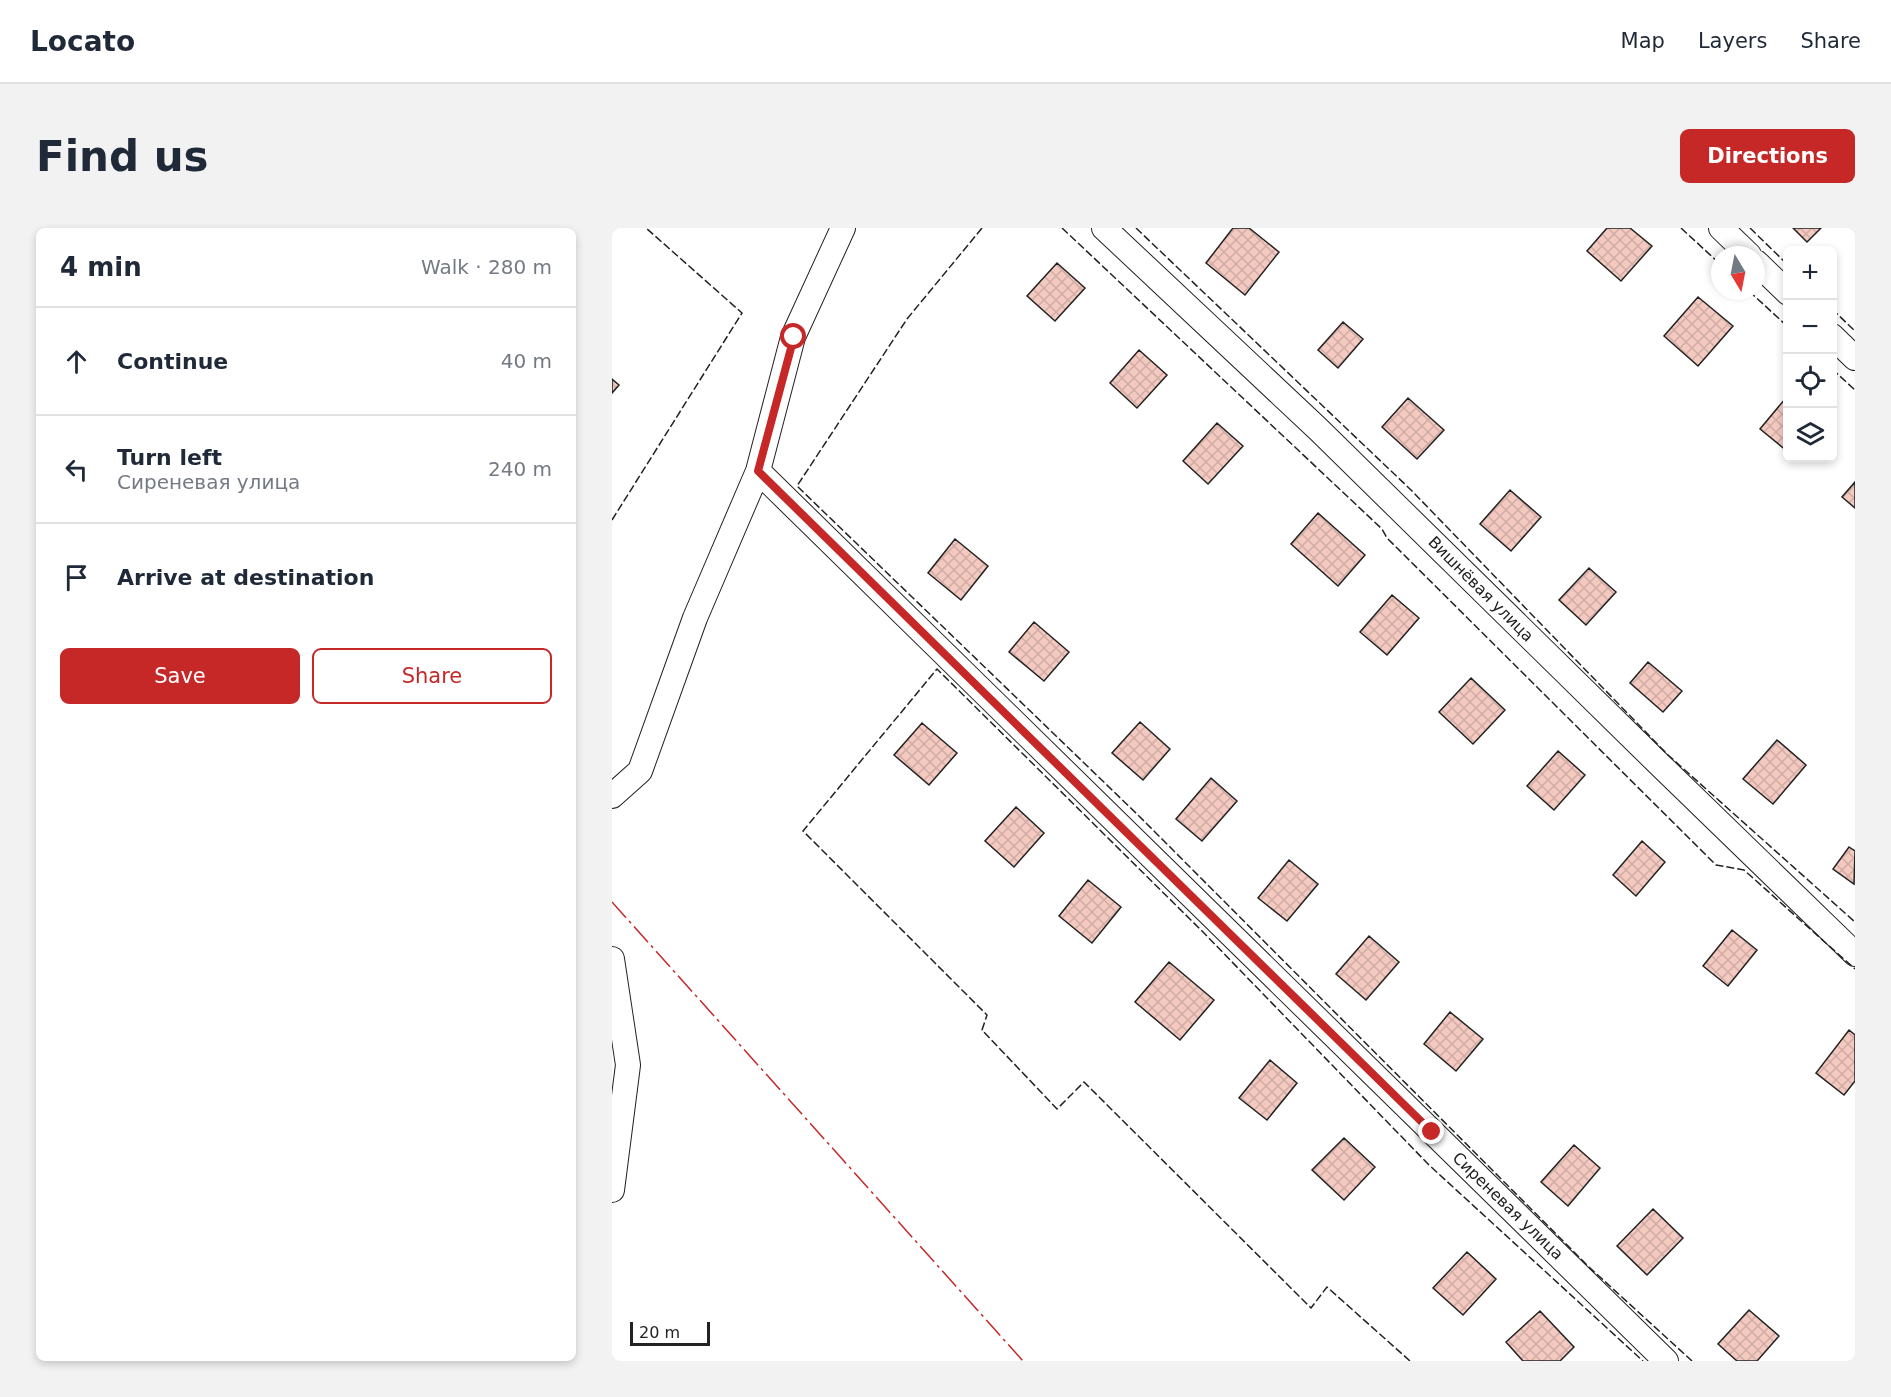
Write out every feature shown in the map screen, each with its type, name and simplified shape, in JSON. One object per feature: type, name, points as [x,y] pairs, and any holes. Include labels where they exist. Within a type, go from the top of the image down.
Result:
[{"type":"street","points":[[612,796],[640,771],[695,618],[758,471],[794,337],[843,228]]},
{"type":"street","name":"Вишнёвая улица","points":[[1104,228],[1327,437],[1855,954]]},
{"type":"street","points":[[1721,228],[1740,246]]},
{"type":"street","points":[[1765,271],[1783,288]]},
{"type":"street","points":[[1837,340],[1855,358]]},
{"type":"street","name":"Сиреневая улица","points":[[758,471],[1666,1361]]},
{"type":"street","points":[[612,959],[628,1065],[612,1190]]},
{"type":"building","points":[[1233,228],[1249,228],[1279,252],[1245,295],[1206,263]]},
{"type":"building","points":[[1607,228],[1630,228],[1652,246],[1621,281],[1587,251]]},
{"type":"building","points":[[1793,228],[1821,228],[1807,242]]},
{"type":"building","points":[[1057,263],[1085,288],[1055,321],[1027,296]]},
{"type":"building","points":[[1698,297],[1733,326],[1698,366],[1664,336]]},
{"type":"building","points":[[1343,322],[1363,339],[1338,368],[1318,350]]},
{"type":"building","points":[[1139,350],[1167,375],[1137,408],[1110,383]]},
{"type":"building","points":[[612,379],[619,385],[612,393]]},
{"type":"building","points":[[1408,398],[1444,430],[1417,459],[1382,427]]},
{"type":"building","points":[[1783,401],[1783,448],[1760,429]]},
{"type":"building","points":[[1217,423],[1243,446],[1208,484],[1183,461]]},
{"type":"building","points":[[1855,482],[1855,508],[1842,497]]},
{"type":"building","points":[[1510,490],[1541,517],[1511,551],[1480,524]]},
{"type":"building","points":[[1318,513],[1365,555],[1338,586],[1291,544]]},
{"type":"building","points":[[955,539],[988,566],[961,600],[928,573]]},
{"type":"building","points":[[1589,568],[1616,592],[1586,625],[1559,600]]},
{"type":"building","points":[[1392,595],[1419,618],[1387,655],[1360,632]]},
{"type":"building","points":[[1034,622],[1069,652],[1044,681],[1009,652]]},
{"type":"building","points":[[1648,662],[1682,691],[1663,712],[1630,683]]},
{"type":"building","points":[[1471,678],[1505,710],[1473,744],[1439,712]]},
{"type":"building","points":[[1140,722],[1170,749],[1143,780],[1112,753]]},
{"type":"building","points":[[922,723],[957,753],[929,785],[894,755]]},
{"type":"building","points":[[1777,740],[1806,765],[1773,804],[1743,779]]},
{"type":"building","points":[[1558,751],[1585,775],[1554,810],[1527,786]]},
{"type":"building","points":[[1211,778],[1237,801],[1202,841],[1176,819]]},
{"type":"building","points":[[1016,807],[1044,833],[1014,867],[985,841]]},
{"type":"building","points":[[1642,841],[1665,862],[1636,896],[1613,875]]},
{"type":"building","points":[[1849,847],[1855,851],[1854,884],[1833,869]]},
{"type":"building","points":[[1289,860],[1318,884],[1287,921],[1258,898]]},
{"type":"building","points":[[1088,880],[1121,907],[1092,943],[1059,916]]},
{"type":"building","points":[[1732,930],[1757,950],[1728,986],[1703,966]]},
{"type":"building","points":[[1369,936],[1399,962],[1366,1000],[1336,974]]},
{"type":"building","points":[[1169,962],[1214,1000],[1180,1040],[1135,1002]]},
{"type":"building","points":[[1450,1012],[1483,1039],[1456,1071],[1424,1044]]},
{"type":"building","points":[[1849,1030],[1855,1035],[1855,1081],[1844,1095],[1816,1073]]},
{"type":"building","points":[[1270,1060],[1297,1083],[1267,1120],[1239,1098]]},
{"type":"building","points":[[1344,1138],[1375,1167],[1344,1200],[1312,1170]]},
{"type":"building","points":[[1574,1145],[1600,1168],[1568,1206],[1541,1182]]},
{"type":"building","points":[[1653,1209],[1683,1238],[1647,1275],[1617,1246]]},
{"type":"building","points":[[1467,1252],[1496,1279],[1463,1315],[1433,1288]]},
{"type":"building","points":[[1749,1310],[1779,1336],[1757,1361],[1737,1361],[1718,1344]]},
{"type":"building","points":[[1540,1311],[1574,1347],[1560,1361],[1523,1361],[1506,1342]]},
{"type":"fence","points":[[612,520],[742,313],[646,228]]},
{"type":"fence","points":[[982,228],[907,319],[797,486],[1139,816],[1589,1267],[1692,1361]]},
{"type":"fence","points":[[1062,228],[1382,529],[1387,538],[1716,865],[1744,870],[1855,969]]},
{"type":"fence","points":[[1136,228],[1411,490],[1668,755],[1855,922]]},
{"type":"fence","points":[[1681,228],[1711,256]]},
{"type":"fence","points":[[1750,228],[1783,260]]},
{"type":"fence","points":[[1759,300],[1783,322]]},
{"type":"fence","points":[[1837,314],[1855,331]]},
{"type":"fence","points":[[1837,374],[1855,390]]},
{"type":"fence","points":[[1410,1361],[1327,1287],[1311,1308],[1084,1082],[1057,1109],[982,1030],[987,1015],[803,831],[937,669],[1203,932],[1429,1165],[1643,1361]]},
{"type":"power","points":[[612,902],[1023,1361]]},
{"type":"route","points":[[794,337],[758,471],[1432,1132]]}]
